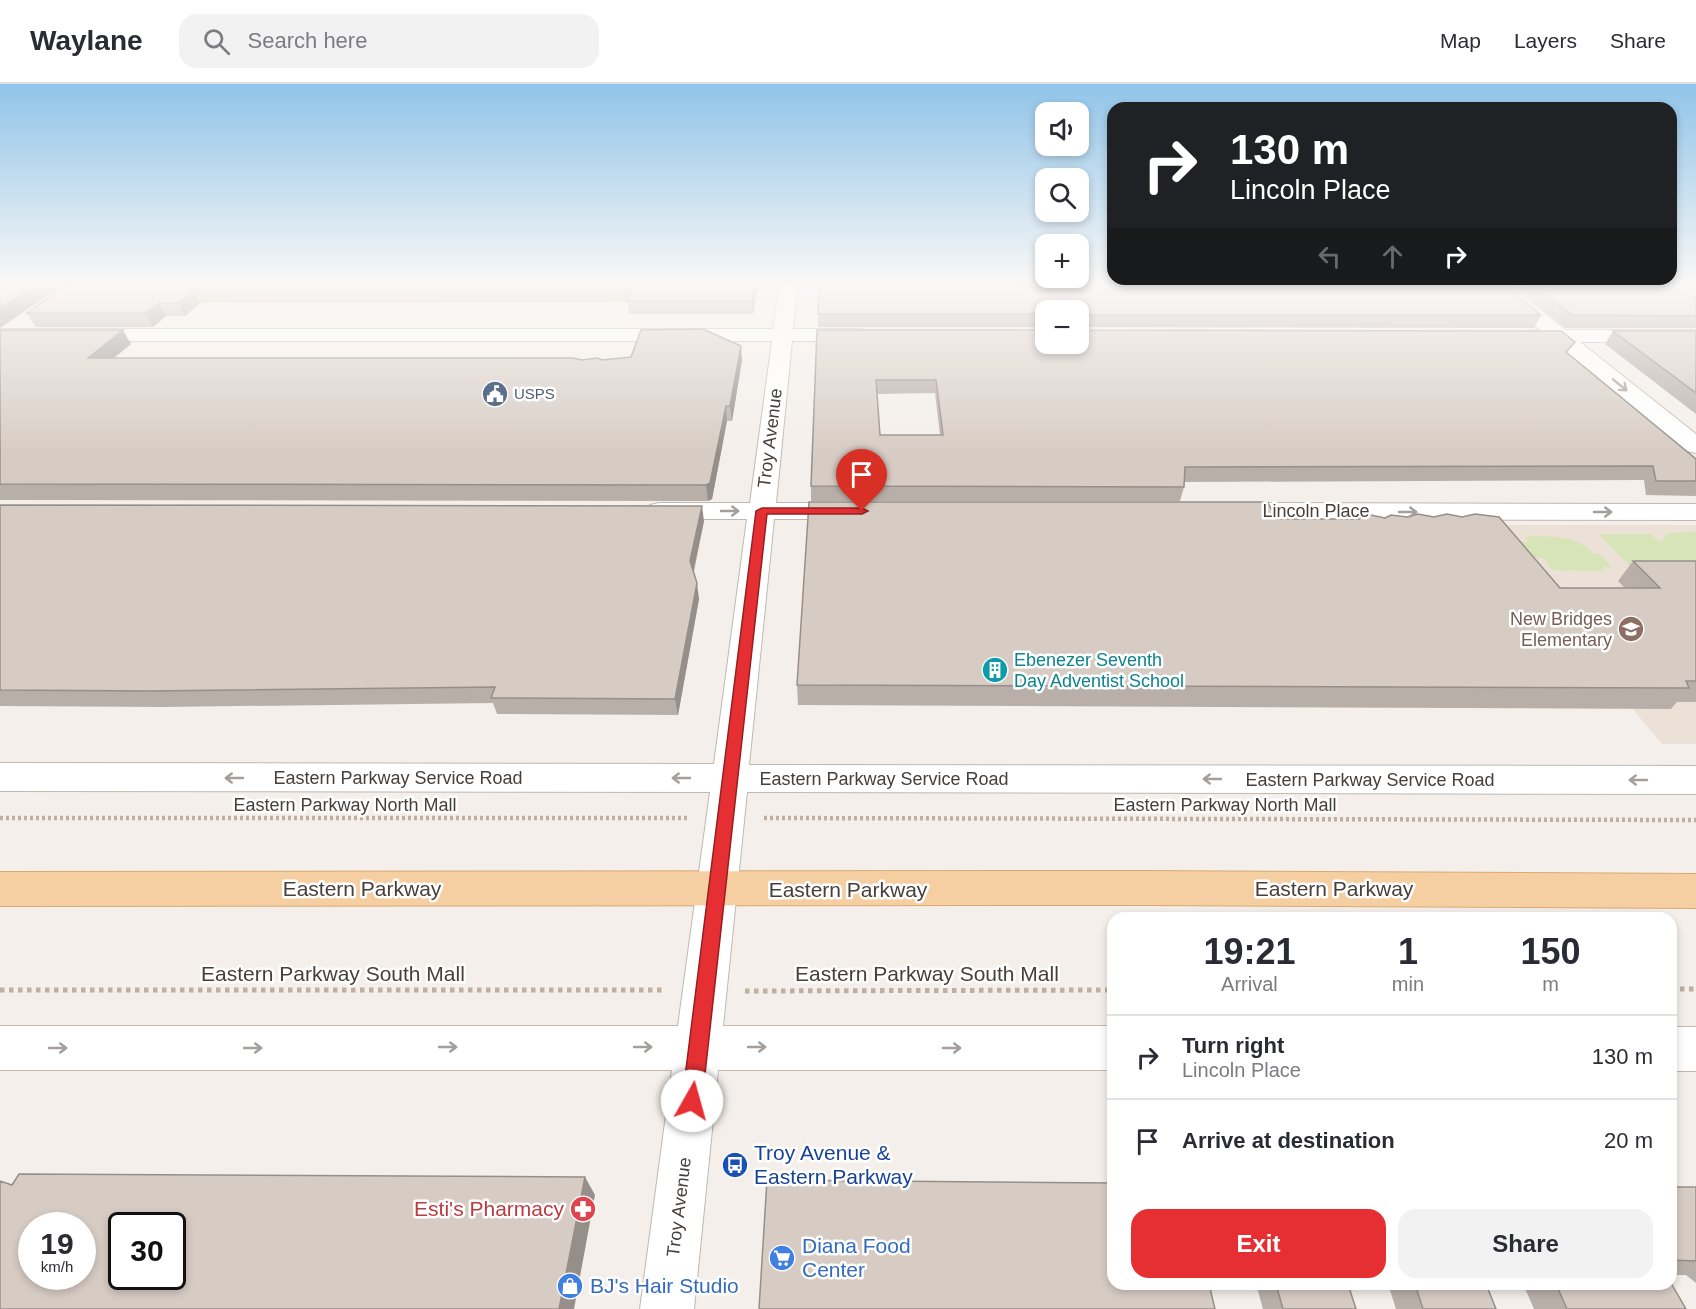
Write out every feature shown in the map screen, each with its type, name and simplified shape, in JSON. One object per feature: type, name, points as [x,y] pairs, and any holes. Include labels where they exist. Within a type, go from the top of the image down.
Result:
[{"type":"main road","name":"Eastern Parkway","points":[[0,890],[1158,888],[1696,891]]},
{"type":"street","name":"Troy Avenue","points":[[667,1309],[783,339]]},
{"type":"street","points":[[1563,339],[1696,446]]},
{"type":"street","points":[[633,511],[874,511]]},
{"type":"street","name":"Lincoln Place","points":[[1208,511],[1696,512]]},
{"type":"street","name":"Eastern Parkway Service Road","points":[[0,777],[1696,780]]},
{"type":"street","points":[[0,1048],[1107,1048]]},
{"type":"street","points":[[1677,1049],[1696,1049]]},
{"type":"path","name":"Eastern Parkway North Mall","points":[[0,818],[690,818]]},
{"type":"path","name":"Eastern Parkway North Mall","points":[[754,818],[1696,820]]},
{"type":"path","points":[[1677,989],[1696,988]]},
{"type":"path","name":"Eastern Parkway South Mall","points":[[0,990],[667,990]]},
{"type":"path","name":"Eastern Parkway South Mall","points":[[741,991],[1107,990]]},
{"type":"shaded area","name":"New Bridges Elementary","points":[[1479,525],[1696,525],[1696,744],[1662,744]]},
{"type":"green space","points":[[1696,532],[1696,569],[1635,571],[1599,534],[1650,534],[1661,543],[1668,533]]},
{"type":"green space","points":[[1529,536],[1573,540],[1594,554],[1600,554],[1612,567],[1602,567],[1605,571],[1552,570],[1543,558],[1534,558],[1520,542],[1529,542],[1526,538]]},
{"type":"building","points":[[0,339],[112,339],[88,358],[573,358],[582,360],[597,358],[602,360],[631,357],[638,339],[726,339],[741,346],[730,406],[726,406],[710,483],[706,485],[0,484]]},
{"type":"building","points":[[817,339],[1035,339],[1035,354],[1089,354],[1089,339],[1571,339],[1575,342],[1566,352],[1696,459],[1696,481],[1656,481],[1653,466],[1185,467],[1184,487],[811,486]],"holes":[[[876,380],[936,380],[943,435],[880,435]]]},
{"type":"building","points":[[1624,339],[1696,339],[1696,393]]},
{"type":"building","points":[[809,502],[1262,502],[1268,503],[1277,519],[1359,519],[1366,514],[1385,518],[1391,515],[1407,517],[1418,514],[1434,517],[1447,514],[1462,517],[1475,514],[1499,517],[1560,588],[1660,588],[1633,561],[1696,561],[1696,681],[1686,681],[1689,688],[797,685]]},
{"type":"building","points":[[0,505],[702,506],[690,561],[697,583],[675,699],[491,698],[495,687],[151,691],[0,690]]},
{"type":"building","points":[[19,1174],[585,1177],[559,1309],[0,1309],[0,1181],[12,1185]]},
{"type":"building","points":[[767,1180],[1107,1183],[1107,1290],[1210,1290],[1215,1309],[759,1309]]},
{"type":"building","points":[[1677,1187],[1696,1187],[1696,1261],[1677,1260]]},
{"type":"building","points":[[1278,1290],[1350,1290],[1356,1309],[1283,1309]]},
{"type":"building","points":[[1417,1290],[1488,1290],[1496,1309],[1423,1309]]},
{"type":"building","points":[[1559,1290],[1675,1290],[1686,1309],[1567,1309]]},
{"type":"place","name":"USPS","points":[[495,394]]},
{"type":"place","name":"New Bridges Elementary","points":[[1631,629]]},
{"type":"place","name":"Ebenezer Seventh Day Adventist School","points":[[995,670]]},
{"type":"place","name":"Troy Avenue & Eastern Parkway","points":[[735,1165]]},
{"type":"place","name":"Esti's Pharmacy","points":[[583,1209]]},
{"type":"place","name":"Diana Food Center","points":[[782,1258]]},
{"type":"place","name":"BJ's Hair Studio","points":[[570,1286]]},
{"type":"route","points":[[692,1101],[762,511],[862,511]]}]
